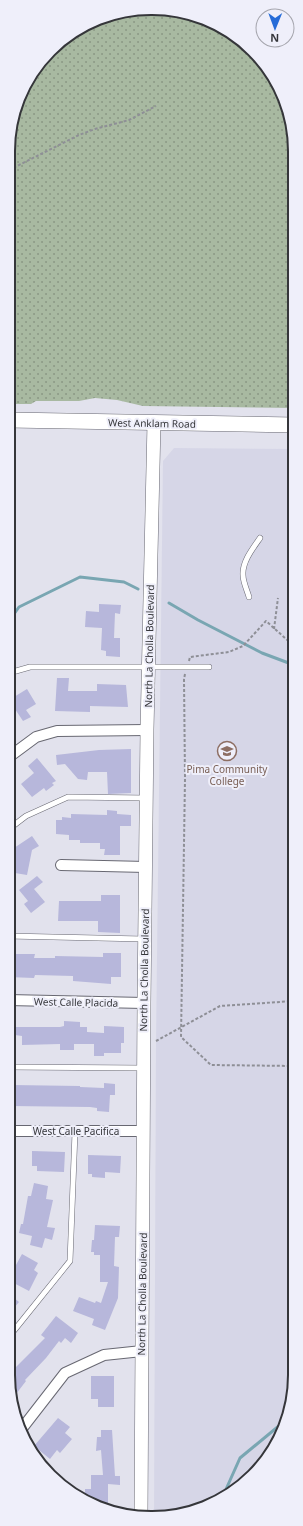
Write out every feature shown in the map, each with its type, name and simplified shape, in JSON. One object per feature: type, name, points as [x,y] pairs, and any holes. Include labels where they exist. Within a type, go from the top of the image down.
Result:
[{"type":"main road","name":"West Anklam Road","points":[[15,420],[288,425]]},
{"type":"street","name":"North La Cholla Boulevard","points":[[141,1511],[146,798],[152,450],[154,423]]},
{"type":"street","points":[[15,753],[36,737],[57,731],[147,730]]},
{"type":"street","points":[[61,865],[146,867]]},
{"type":"street","name":"West Calle Placida","points":[[15,1000],[144,1003]]},
{"type":"street","name":"West Calle Pacifica","points":[[15,1131],[144,1132]]},
{"type":"street","points":[[25,1425],[65,1373],[104,1355],[142,1351]]},
{"type":"lane","points":[[249,597],[243,575],[245,564],[252,548],[260,538]]},
{"type":"lane","points":[[15,671],[30,667],[209,667]]},
{"type":"lane","points":[[15,824],[26,816],[68,796],[146,798]]},
{"type":"lane","points":[[15,936],[145,939]]},
{"type":"lane","points":[[15,1067],[144,1068]]},
{"type":"lane","points":[[15,1329],[70,1261],[75,1132]]},
{"type":"path","points":[[15,167],[79,135],[129,120],[156,106]]},
{"type":"path","points":[[274,629],[278,598]]},
{"type":"path","points":[[288,641],[266,621],[243,646],[229,652],[190,657],[187,667],[184,679],[185,778],[181,1028],[181,1037],[211,1065],[288,1066]]},
{"type":"path","points":[[156,1041],[220,1006],[288,1001]]},
{"type":"shaded area","name":"Pima Community College","points":[[174,448],[288,449],[288,1374],[287,1392],[281,1418],[274,1435],[254,1465],[242,1477],[227,1488],[204,1501],[169,1510],[154,1511],[156,1041],[163,461]]},
{"type":"green space","points":[[143,15],[169,16],[204,25],[235,43],[254,61],[265,76],[278,99],[287,134],[288,408],[143,406],[117,400],[95,398],[79,401],[36,401],[31,404],[15,404],[15,152],[16,134],[25,99],[33,83],[49,61],[68,43],[91,29],[108,22]]},
{"type":"building","points":[[99,604],[121,605],[120,614],[115,613],[114,638],[120,638],[120,657],[106,656],[106,651],[101,650],[102,628],[85,627],[86,611],[99,612]]},
{"type":"building","points":[[57,678],[69,678],[68,691],[97,691],[97,684],[126,685],[128,707],[90,706],[90,712],[55,711]]},
{"type":"building","points":[[27,689],[36,704],[26,710],[31,717],[23,721],[15,709],[15,696]]},
{"type":"building","points":[[131,749],[131,793],[108,794],[107,772],[88,772],[87,780],[78,779],[65,764],[57,765],[56,755],[99,750]]},
{"type":"building","points":[[37,758],[56,781],[52,783],[54,785],[46,791],[44,788],[32,797],[21,784],[34,773],[28,766]]},
{"type":"building","points":[[107,810],[117,811],[117,814],[131,815],[131,826],[120,826],[120,855],[104,855],[105,849],[100,849],[100,843],[80,843],[80,840],[69,840],[69,835],[56,834],[56,820],[62,820],[62,817],[71,818],[71,814],[107,815]]},
{"type":"building","points":[[32,836],[39,846],[32,850],[27,875],[15,873],[15,847]]},
{"type":"building","points":[[37,876],[43,882],[34,889],[45,902],[31,913],[24,904],[28,901],[19,890]]},
{"type":"building","points":[[101,895],[120,895],[120,933],[98,932],[98,921],[58,921],[59,901],[101,901]]},
{"type":"building","points":[[103,953],[121,953],[121,977],[111,977],[111,984],[73,981],[73,976],[35,975],[34,978],[15,977],[15,954],[35,954],[34,958],[55,958],[55,956],[103,957]]},
{"type":"building","points":[[64,1021],[80,1022],[80,1027],[87,1027],[87,1032],[104,1033],[104,1026],[124,1027],[124,1043],[121,1043],[121,1053],[104,1053],[104,1056],[94,1056],[94,1044],[74,1044],[74,1050],[60,1050],[60,1044],[22,1045],[22,1036],[15,1035],[15,1027],[60,1027],[64,1026]]},
{"type":"building","points":[[104,1083],[115,1084],[115,1095],[110,1095],[109,1112],[97,1111],[97,1108],[90,1107],[15,1106],[15,1085],[80,1086],[104,1088]]},
{"type":"building","points":[[32,1151],[65,1152],[64,1172],[37,1171],[37,1166],[32,1166]]},
{"type":"building","points":[[88,1155],[121,1156],[120,1173],[105,1172],[105,1178],[92,1177],[92,1174],[88,1174]]},
{"type":"building","points":[[34,1183],[48,1186],[46,1199],[53,1200],[47,1227],[55,1228],[52,1240],[45,1238],[42,1248],[30,1245],[32,1236],[19,1233],[21,1224],[23,1224],[28,1196],[31,1196]]},
{"type":"building","points":[[95,1225],[120,1226],[119,1237],[115,1237],[114,1266],[119,1267],[118,1298],[105,1330],[92,1325],[94,1319],[73,1311],[79,1297],[95,1303],[96,1301],[101,1303],[108,1282],[100,1282],[100,1255],[94,1255],[94,1252],[91,1252],[92,1240],[94,1240]]},
{"type":"building","points":[[22,1254],[38,1263],[34,1270],[38,1273],[29,1291],[15,1284],[16,1265]]},
{"type":"building","points":[[15,1299],[19,1302],[15,1307]]},
{"type":"building","points":[[56,1316],[78,1333],[71,1343],[65,1338],[61,1343],[59,1341],[46,1358],[25,1380],[26,1381],[16,1394],[15,1368],[45,1338],[41,1335]]},
{"type":"building","points":[[91,1376],[114,1376],[114,1407],[98,1407],[98,1399],[91,1399]]},
{"type":"building","points":[[58,1418],[70,1427],[65,1433],[72,1439],[60,1453],[57,1450],[50,1459],[35,1445]]},
{"type":"building","points":[[101,1430],[112,1430],[115,1476],[120,1476],[120,1485],[108,1484],[108,1504],[85,1494],[85,1489],[91,1489],[91,1475],[103,1475],[101,1450],[96,1451],[97,1437],[101,1437]]},
{"type":"waterway","points":[[15,613],[19,607],[80,577],[124,582],[138,589]]},
{"type":"waterway","points":[[169,603],[198,620],[262,653],[288,663]]},
{"type":"waterway","points":[[226,1488],[240,1458],[277,1427]]},
{"type":"place","name":"Pima Community College","points":[[227,751]]}]
